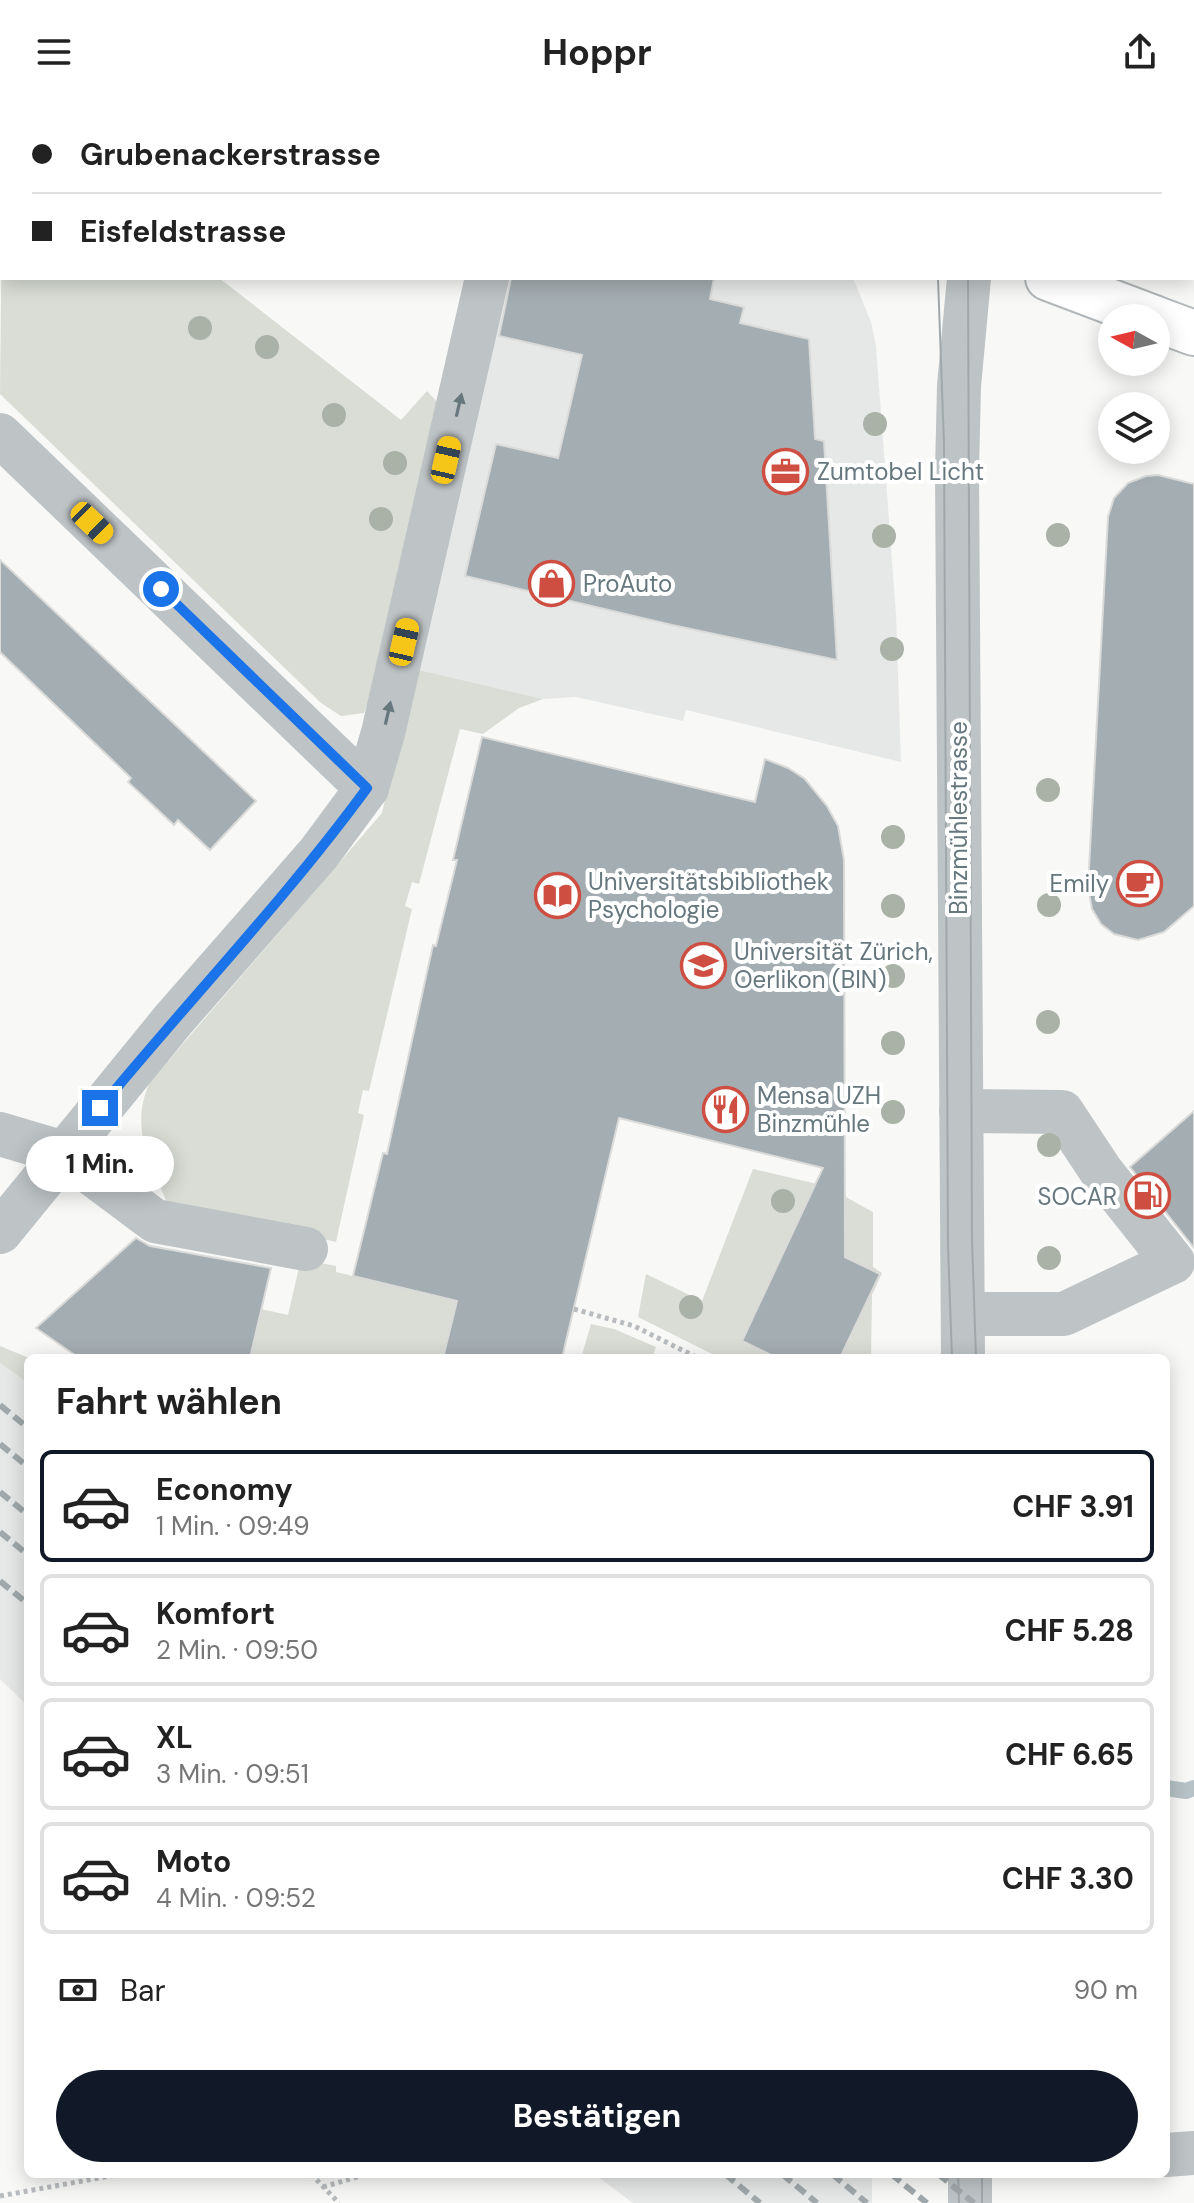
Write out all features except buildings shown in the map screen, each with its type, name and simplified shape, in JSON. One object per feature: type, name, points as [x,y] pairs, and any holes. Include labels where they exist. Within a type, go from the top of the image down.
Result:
[{"type":"main road","points":[[1053,280],[1118,304]]},
{"type":"main road","points":[[1170,324],[1194,333]]},
{"type":"street","points":[[0,1232],[173,1020],[319,853],[367,788],[387,718],[487,280]]},
{"type":"street","name":"Binzmühlestrasse","points":[[963,1354],[957,471],[959,386],[969,280]]},
{"type":"street","points":[[0,435],[367,788]]},
{"type":"street","points":[[961,1111],[1062,1112],[1101,1171],[1173,1262],[1064,1314],[963,1314]]},
{"type":"street","points":[[0,1134],[64,1153],[155,1221],[306,1249]]},
{"type":"street","points":[[1170,2155],[1194,2153]]},
{"type":"street","points":[[970,2178],[970,2203]]},
{"type":"path","points":[[574,1309],[634,1326],[690,1354]]},
{"type":"path","points":[[0,2196],[99,2178]]},
{"type":"path","points":[[315,2178],[339,2203]]},
{"type":"path","points":[[323,2187],[353,2178]]},
{"type":"shaded area","points":[[1,280],[222,280],[401,420],[427,391],[439,404],[378,677],[364,713],[341,716],[321,703],[0,394]]},
{"type":"shaded area","points":[[500,280],[854,280],[871,322],[876,346],[896,614],[901,762],[686,710],[683,721],[576,697],[543,699],[415,669]]},
{"type":"shaded area","points":[[415,669],[543,699],[519,708],[483,734],[460,729],[419,884],[412,882],[405,906],[412,909],[369,1091],[363,1090],[358,1113],[364,1115],[336,1242],[167,1203],[149,1158],[142,1129],[141,1114],[150,1082],[382,813]]},
{"type":"shaded area","points":[[753,1169],[826,1186],[873,1212],[873,1267],[882,1273],[872,1295],[871,1354],[712,1354],[638,1317],[646,1274],[702,1301]]},
{"type":"shaded area","points":[[301,1259],[336,1266],[336,1272],[457,1301],[444,1354],[251,1354],[261,1309],[288,1315]]},
{"type":"shaded area","points":[[591,1324],[614,1329],[656,1347],[653,1354],[582,1354]]},
{"type":"shaded area","points":[[0,1346],[24,1356],[24,1380],[0,1363]]},
{"type":"shaded area","points":[[0,1363],[24,1380],[24,1702],[0,1679]]},
{"type":"shaded area","points":[[599,2178],[872,2178],[872,2203],[633,2203]]},
{"type":"waterway","points":[[1170,1789],[1186,1791],[1194,1788]]},
{"type":"tram line","points":[[938,280],[944,444],[948,1246],[952,1354]]},
{"type":"tram line","points":[[968,280],[972,1240],[976,1354]]},
{"type":"tram line","points":[[958,2178],[959,2203]]},
{"type":"tram line","points":[[982,2178],[982,2203]]},
{"type":"railway","points":[[0,1405],[24,1425]]},
{"type":"railway","points":[[0,1444],[24,1464]]},
{"type":"railway","points":[[0,1492],[24,1512]]},
{"type":"railway","points":[[0,1532],[24,1552]]},
{"type":"railway","points":[[0,1581],[24,1601]]},
{"type":"railway","points":[[730,2178],[760,2203]]},
{"type":"railway","points":[[787,2178],[817,2203]]},
{"type":"railway","points":[[837,2178],[867,2203]]},
{"type":"railway","points":[[896,2178],[927,2203]]},
{"type":"railway","points":[[943,2178],[974,2203]]},
{"type":"place","name":"Zumtobel Licht","points":[[786,471]]},
{"type":"place","name":"ProAuto","points":[[552,583]]},
{"type":"place","name":"Emily","points":[[1140,883]]},
{"type":"place","name":"Universitätsbibliothek Psychologie","points":[[557,895]]},
{"type":"place","name":"Universität Zürich, Oerlikon (BIN)","points":[[703,965]]},
{"type":"place","name":"Mensa UZH Binzmühle","points":[[726,1109]]},
{"type":"place","name":"SOCAR","points":[[1148,1196]]},
{"type":"route","points":[[100,1108],[319,853],[367,788],[161,589]]}]
